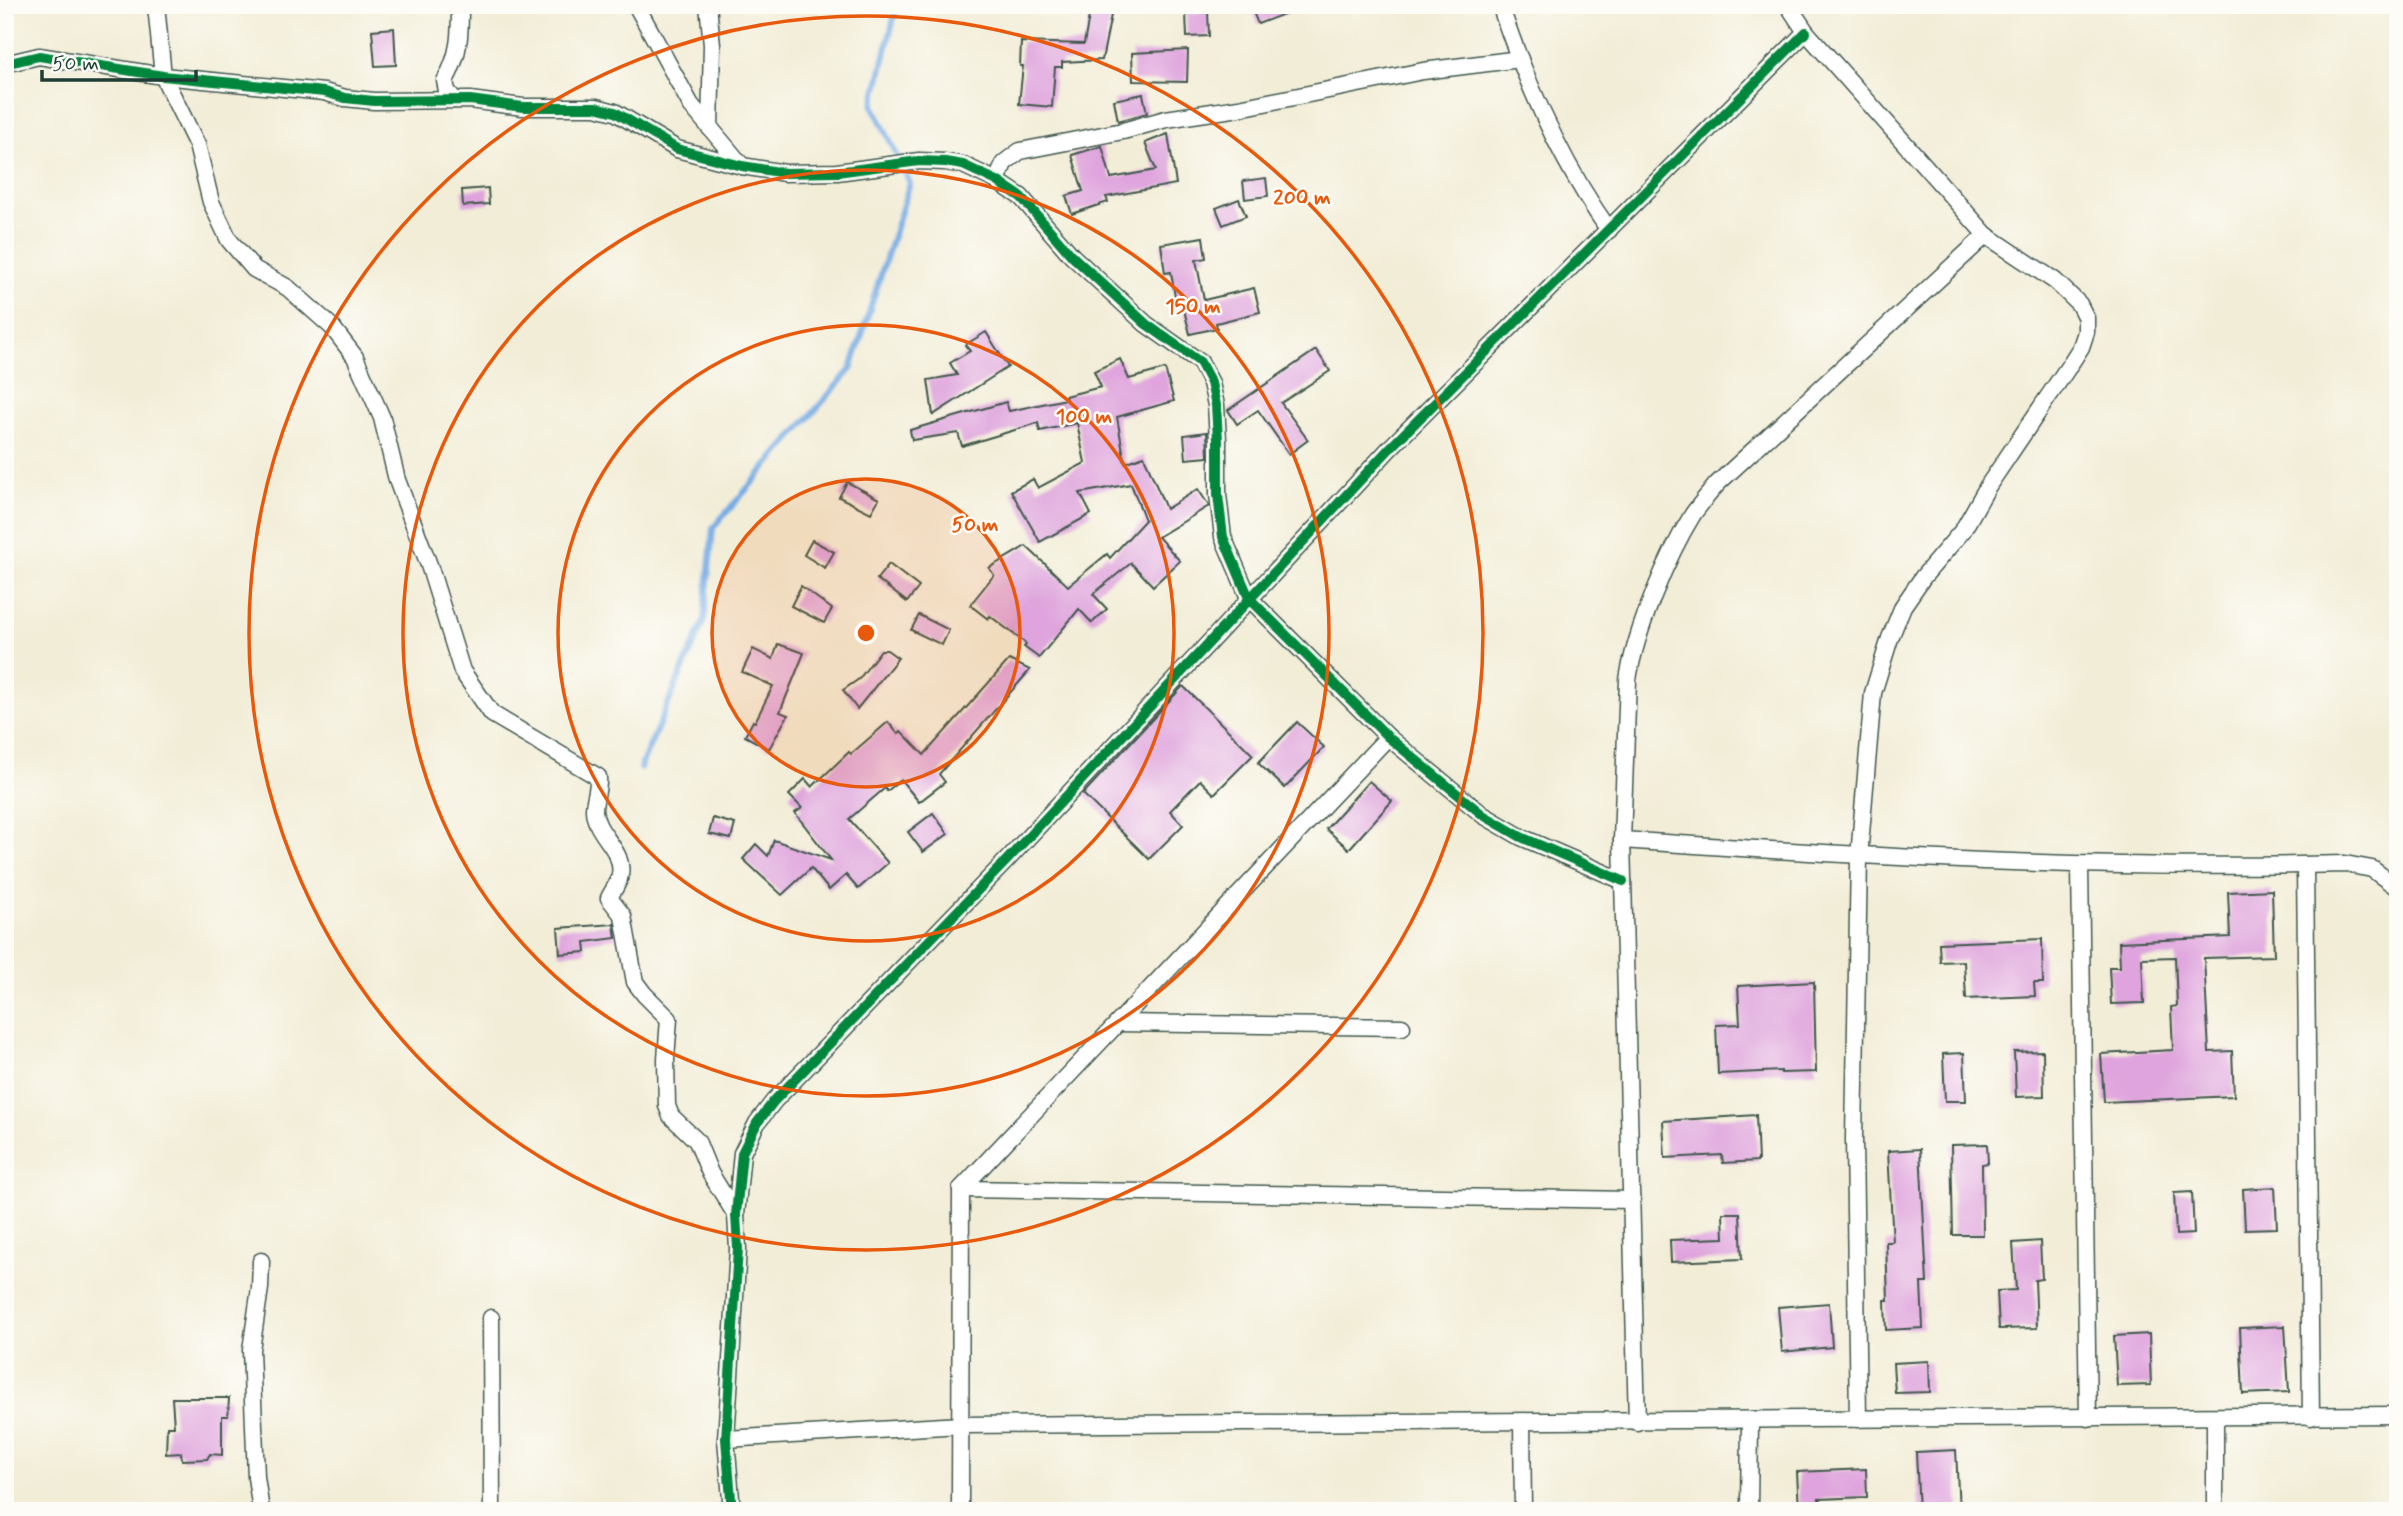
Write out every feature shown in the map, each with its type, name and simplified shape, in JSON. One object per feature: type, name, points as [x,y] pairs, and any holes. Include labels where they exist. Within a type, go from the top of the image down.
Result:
[{"type":"street","points":[[156,5],[163,76],[197,145],[211,202],[229,240],[254,269],[288,288],[332,327],[355,357],[382,418],[397,480],[429,565],[462,671],[492,714],[598,777],[599,790],[594,809],[601,834],[612,844],[621,860],[620,878],[609,898],[623,916],[635,982],[669,1019],[667,1106],[671,1116],[697,1141],[709,1173],[737,1215]]},
{"type":"street","points":[[455,100],[447,91],[444,81],[452,68],[459,44],[460,5]]},
{"type":"street","points":[[636,5],[691,105],[742,166]]},
{"type":"street","points":[[708,5],[712,45],[710,128]]},
{"type":"street","points":[[1500,5],[1520,59],[1582,192],[1609,230]]},
{"type":"street","points":[[1788,5],[1806,32],[1986,235],[2055,281],[2079,304],[2086,318],[2086,332],[2075,357],[1988,486],[1963,530],[1923,577],[1903,606],[1873,693],[1858,857],[1854,1139],[1858,1419]]},
{"type":"street","points":[[732,1511],[726,1439],[738,1249],[737,1215],[742,1153],[757,1123],[774,1101],[1007,860],[1390,448],[1806,32]]},
{"type":"street","points":[[5,64],[39,56],[163,76],[324,92],[345,98],[470,100],[523,107],[596,107],[615,111],[677,149],[742,166],[785,173],[837,172],[919,161],[945,162],[963,164],[997,181],[1021,197],[1072,256],[1137,316],[1200,362],[1211,383],[1216,405],[1217,495],[1223,537],[1249,598],[1388,737],[1483,815],[1521,837],[1623,881]]},
{"type":"street","points":[[997,181],[1004,163],[1020,151],[1123,131],[1166,119],[1239,108],[1423,71],[1520,59]]},
{"type":"street","points":[[1637,1422],[1622,840],[1628,680],[1632,654],[1669,561],[1693,514],[1717,484],[1986,235]]},
{"type":"street","points":[[960,1511],[961,1189],[1388,737]]},
{"type":"street","points":[[1622,840],[1858,857],[2080,866],[2345,864],[2372,869],[2398,888]]},
{"type":"street","points":[[2080,866],[2088,1418]]},
{"type":"street","points":[[2305,866],[2311,1417]]},
{"type":"street","points":[[1118,1023],[1402,1027]]},
{"type":"street","points":[[961,1189],[1632,1200]]},
{"type":"street","points":[[261,1261],[251,1350],[261,1511]]},
{"type":"street","points":[[491,1318],[492,1511]]},
{"type":"street","points":[[726,1439],[961,1425],[2398,1415]]},
{"type":"street","points":[[2215,1417],[2215,1511]]},
{"type":"street","points":[[1749,1511],[1750,1421]]},
{"type":"street","points":[[1522,1422],[1523,1511]]},
{"type":"building","points":[[1091,5],[1113,5],[1102,60],[1062,62],[1062,67],[1055,67],[1052,107],[1019,104],[1023,66],[1020,66],[1021,42],[1084,44]]},
{"type":"building","points":[[1250,5],[1302,5],[1302,7],[1258,24]]},
{"type":"building","points":[[1208,12],[1209,36],[1187,37],[1186,13]]},
{"type":"building","points":[[394,28],[396,65],[375,66],[372,30]]},
{"type":"building","points":[[1188,50],[1187,82],[1133,81],[1132,53]]},
{"type":"building","points":[[1143,94],[1147,113],[1118,121],[1114,100]]},
{"type":"building","points":[[1168,134],[1176,184],[1106,197],[1108,202],[1072,214],[1066,196],[1083,191],[1072,155],[1102,146],[1111,178],[1156,170],[1145,143]]},
{"type":"building","points":[[1266,178],[1268,196],[1245,199],[1243,181]]},
{"type":"building","points":[[488,188],[489,204],[463,206],[462,190]]},
{"type":"building","points":[[1239,199],[1246,216],[1223,225],[1216,208]]},
{"type":"building","points":[[1203,237],[1206,258],[1196,260],[1204,300],[1254,288],[1260,312],[1216,323],[1217,328],[1190,334],[1182,302],[1176,303],[1171,272],[1165,273],[1161,244]]},
{"type":"building","points":[[986,332],[1008,367],[933,415],[928,380],[957,375],[950,363],[970,351],[965,345]]},
{"type":"building","points":[[1316,350],[1330,371],[1281,403],[1308,440],[1289,454],[1258,410],[1237,424],[1228,410]]},
{"type":"building","points":[[1120,359],[1129,379],[1165,369],[1174,401],[1117,417],[1125,463],[1144,456],[1166,509],[1198,489],[1209,506],[1158,537],[1180,561],[1153,586],[1131,563],[1093,594],[1107,609],[1092,623],[1079,609],[1039,658],[1024,647],[1024,642],[990,616],[988,619],[970,605],[994,575],[989,568],[1026,546],[1068,586],[1107,554],[1110,558],[1145,520],[1131,484],[1080,493],[1091,514],[1040,542],[1011,491],[1033,479],[1038,488],[1085,463],[1077,423],[1040,431],[1038,423],[962,446],[958,433],[912,440],[910,430],[1006,402],[1009,411],[1066,399],[1065,396],[1101,387],[1094,371]]},
{"type":"building","points":[[1207,432],[1208,457],[1186,459],[1184,435]]},
{"type":"building","points":[[847,482],[879,499],[871,513],[839,497]]},
{"type":"building","points":[[812,540],[834,552],[825,568],[804,555]]},
{"type":"building","points":[[889,564],[919,587],[907,602],[877,579]]},
{"type":"building","points":[[801,586],[832,609],[824,623],[791,606]]},
{"type":"building","points":[[919,615],[949,630],[942,645],[911,630]]},
{"type":"building","points":[[778,644],[804,653],[780,712],[788,715],[769,749],[745,736],[773,686],[742,672],[753,649],[773,659]]},
{"type":"building","points":[[881,650],[887,650],[898,658],[857,709],[843,690],[859,679]]},
{"type":"building","points":[[1009,660],[1030,670],[939,774],[945,782],[919,802],[901,780],[887,791],[885,788],[849,819],[888,863],[858,889],[846,875],[829,890],[811,868],[782,895],[743,859],[756,844],[768,856],[774,840],[831,860],[795,813],[802,808],[789,795],[805,779],[812,787],[849,752],[851,754],[888,722],[898,734],[901,731],[924,755]]},
{"type":"building","points":[[1183,686],[1253,755],[1214,794],[1200,780],[1170,811],[1183,825],[1149,859],[1083,794]]},
{"type":"building","points":[[1297,722],[1324,747],[1285,788],[1258,763]]},
{"type":"building","points":[[1369,781],[1392,801],[1349,849],[1326,829]]},
{"type":"building","points":[[933,813],[948,834],[923,852],[908,832]]},
{"type":"building","points":[[713,818],[735,824],[731,839],[709,834]]},
{"type":"building","points":[[2272,890],[2274,956],[2204,958],[2209,1052],[2232,1051],[2234,1096],[2104,1102],[2101,1054],[2173,1050],[2171,1007],[2177,1006],[2175,957],[2142,958],[2144,1003],[2111,1004],[2109,967],[2120,967],[2119,942],[2230,937],[2228,892]]},
{"type":"building","points":[[614,924],[616,938],[585,942],[586,952],[560,954],[558,928]]},
{"type":"building","points":[[2042,939],[2043,983],[2034,983],[2035,996],[1966,999],[1964,961],[1940,962],[1939,943]]},
{"type":"building","points":[[1814,982],[1816,1072],[1718,1074],[1716,1025],[1740,1024],[1738,986]]},
{"type":"building","points":[[2043,1051],[2044,1096],[2016,1097],[2014,1052]]},
{"type":"building","points":[[1964,1053],[1966,1101],[1945,1101],[1943,1054]]},
{"type":"building","points":[[1756,1115],[1758,1161],[1723,1163],[1722,1155],[1665,1158],[1663,1121]]},
{"type":"building","points":[[1987,1144],[1988,1163],[1982,1164],[1983,1235],[1953,1235],[1951,1145]]},
{"type":"building","points":[[1920,1149],[1927,1283],[1921,1283],[1923,1328],[1886,1330],[1886,1242],[1893,1242],[1888,1151]]},
{"type":"building","points":[[2275,1187],[2277,1228],[2245,1229],[2243,1189]]},
{"type":"building","points":[[2192,1192],[2194,1234],[2176,1235],[2174,1193]]},
{"type":"building","points":[[1723,1213],[1740,1213],[1742,1259],[1671,1262],[1670,1240],[1724,1238]]},
{"type":"building","points":[[2040,1241],[2042,1279],[2035,1280],[2037,1328],[1999,1329],[1997,1291],[2016,1290],[2013,1243]]},
{"type":"building","points":[[1829,1303],[1832,1347],[1782,1352],[1778,1307]]},
{"type":"building","points":[[2285,1326],[2289,1392],[2243,1394],[2240,1328]]},
{"type":"building","points":[[2149,1334],[2151,1385],[2117,1386],[2114,1336]]},
{"type":"building","points":[[1929,1361],[1930,1392],[1895,1393],[1893,1363]]},
{"type":"building","points":[[172,1398],[229,1398],[228,1416],[222,1416],[222,1455],[210,1454],[207,1459],[182,1460],[181,1453],[166,1454],[167,1426],[174,1426]]},
{"type":"building","points":[[1956,1450],[1959,1511],[1919,1511],[1916,1452]]},
{"type":"building","points":[[1866,1469],[1867,1497],[1819,1499],[1821,1511],[1799,1511],[1797,1472]]},
{"type":"waterway","points":[[640,768],[704,621],[713,528],[851,369],[910,183],[873,105],[897,5]]},
{"type":"cycle path","points":[[732,1511],[726,1439],[738,1249],[736,1215],[742,1153],[757,1123],[774,1101],[1007,860],[1390,448],[1806,32]]},
{"type":"cycle path","points":[[5,64],[39,56],[163,76],[324,92],[345,98],[374,101],[470,100],[523,107],[596,107],[615,112],[677,149],[742,166],[785,173],[837,172],[919,161],[945,162],[963,165],[997,181],[1021,197],[1072,256],[1146,324],[1200,362],[1211,383],[1216,405],[1218,495],[1223,537],[1249,598],[1388,737],[1483,815],[1521,837],[1623,881]]}]
